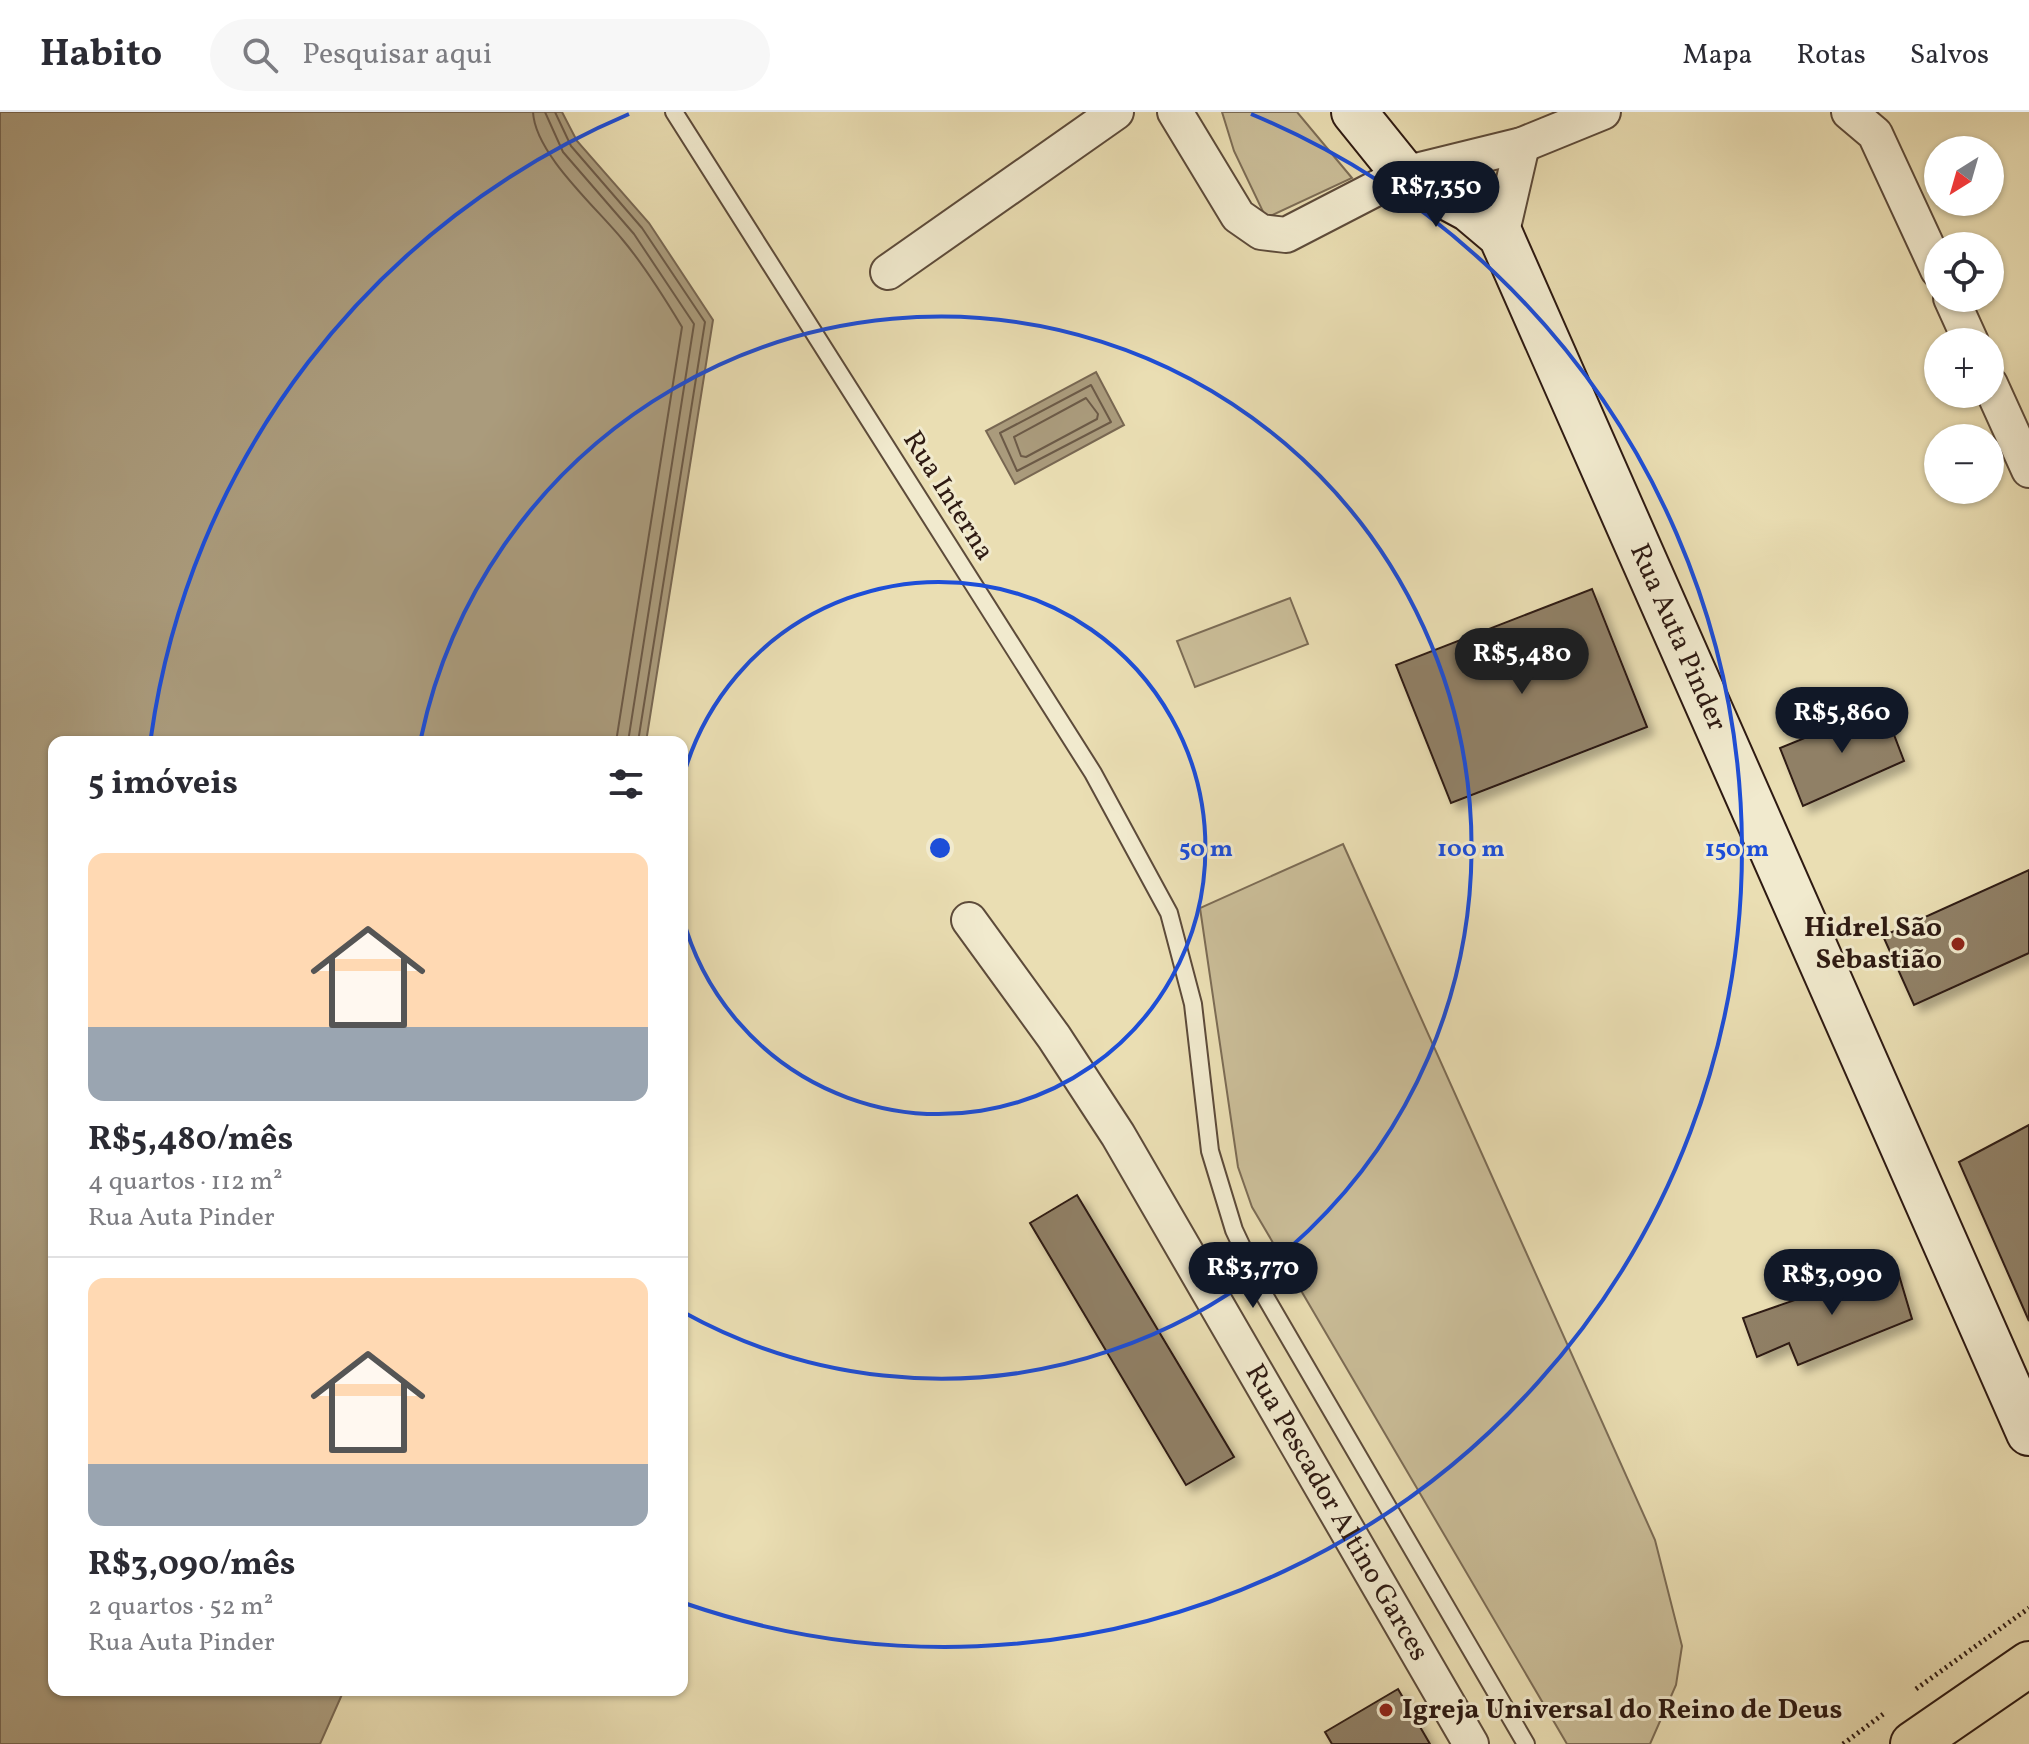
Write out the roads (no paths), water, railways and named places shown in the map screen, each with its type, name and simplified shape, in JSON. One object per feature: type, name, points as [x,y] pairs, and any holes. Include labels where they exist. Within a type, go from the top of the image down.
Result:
[{"type":"main road","points":[[1354,112],[1404,174],[1469,209],[1501,236]]},
{"type":"main road","name":"Rua Auta Pinder","points":[[1501,236],[2029,1433]]},
{"type":"main road","points":[[1902,1726],[2029,1664]]},
{"type":"street","points":[[888,272],[1116,112]]},
{"type":"street","points":[[1175,112],[1238,216],[1261,232],[1286,235],[1404,174],[1522,145],[1603,112]]},
{"type":"street","points":[[1849,112],[1878,123],[1924,236]]},
{"type":"street","points":[[1501,236],[1522,145]]},
{"type":"street","points":[[2001,408],[2029,470]]},
{"type":"street","name":"Rua Pescador Altino Garces","points":[[969,920],[1054,1037],[1118,1135],[1471,1744]]},
{"type":"lane","name":"Rua Interna","points":[[674,112],[1093,773],[1169,913],[1193,1004],[1210,1151],[1234,1230],[1266,1298],[1526,1744]]},
{"type":"water","points":[[0,112],[562,112],[577,141],[649,223],[713,320],[647,736],[48,736],[48,1696],[341,1696],[320,1744],[0,1744]]},
{"type":"water","points":[[1096,372],[1124,425],[1015,484],[986,431]]},
{"type":"place","name":"Hidrel São Sebastião","points":[[1958,944]]},
{"type":"place","name":"Igreja Universal do Reino de Deus","points":[[1386,1710]]}]
